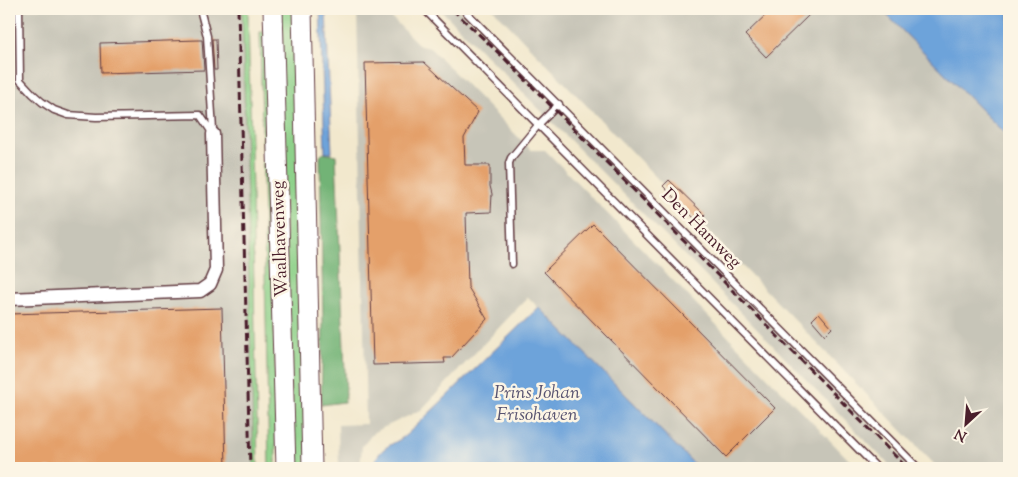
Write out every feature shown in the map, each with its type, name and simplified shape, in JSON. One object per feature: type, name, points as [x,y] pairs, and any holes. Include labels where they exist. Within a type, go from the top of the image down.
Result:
[{"type":"street","name":"Waalhavenweg","points":[[273,9],[286,468]]},
{"type":"street","name":"Waalhavenweg","points":[[302,9],[312,468]]},
{"type":"street","points":[[9,299],[200,291],[210,284],[216,270],[213,134]]},
{"type":"lane","points":[[19,9],[20,80],[33,94],[54,110],[68,115],[96,117],[200,115],[213,134]]},
{"type":"lane","points":[[200,9],[207,36],[213,134]]},
{"type":"lane","points":[[424,9],[877,468]]},
{"type":"lane","name":"Den Hamweg","points":[[463,9],[918,468]]},
{"type":"lane","points":[[512,264],[509,163],[514,152],[559,104]]},
{"type":"shaded area","points":[[9,9],[242,9],[254,468],[9,468]]},
{"type":"shaded area","points":[[357,9],[383,9],[420,46],[430,48],[531,150],[545,150],[857,468],[698,468],[528,297],[421,410],[374,432],[362,446],[360,468],[339,468],[338,425],[366,424]]},
{"type":"shaded area","points":[[440,9],[457,9],[470,20],[913,468],[892,468],[710,281]]},
{"type":"shaded area","points":[[493,9],[881,9],[1009,138],[1009,468],[938,468]]},
{"type":"green space","points":[[242,9],[248,9],[258,468],[254,468]]},
{"type":"green space","points":[[279,9],[296,9],[308,468],[295,468],[291,428]]},
{"type":"green space","points":[[260,32],[268,32],[276,468],[269,468]]},
{"type":"green space","points":[[322,153],[336,155],[346,396],[344,402],[321,405],[323,323],[320,157]]},
{"type":"water","points":[[320,9],[326,9],[332,153],[325,153]]},
{"type":"water","points":[[881,9],[1009,9],[1009,138]]},
{"type":"water","name":"Prins Johan Frisohaven","points":[[539,307],[698,468],[369,468],[383,450],[415,427]]},
{"type":"building","points":[[772,9],[805,9],[810,14],[766,57],[745,35]]},
{"type":"building","points":[[212,39],[216,39],[217,70],[214,70]]},
{"type":"building","points":[[202,40],[204,70],[101,73],[100,43]]},
{"type":"building","points":[[424,62],[478,112],[464,138],[465,165],[490,165],[491,212],[466,213],[468,287],[487,319],[451,358],[444,358],[445,363],[373,365],[365,63]]},
{"type":"building","points":[[669,180],[705,215],[698,222],[663,186]]},
{"type":"building","points":[[593,224],[775,408],[726,457],[544,272]]},
{"type":"building","points":[[222,308],[226,468],[9,468],[9,314]]},
{"type":"building","points":[[819,313],[832,328],[825,335],[812,320]]},
{"type":"railway","points":[[238,9],[250,468]]},
{"type":"railway","points":[[452,9],[505,59],[907,468]]}]
